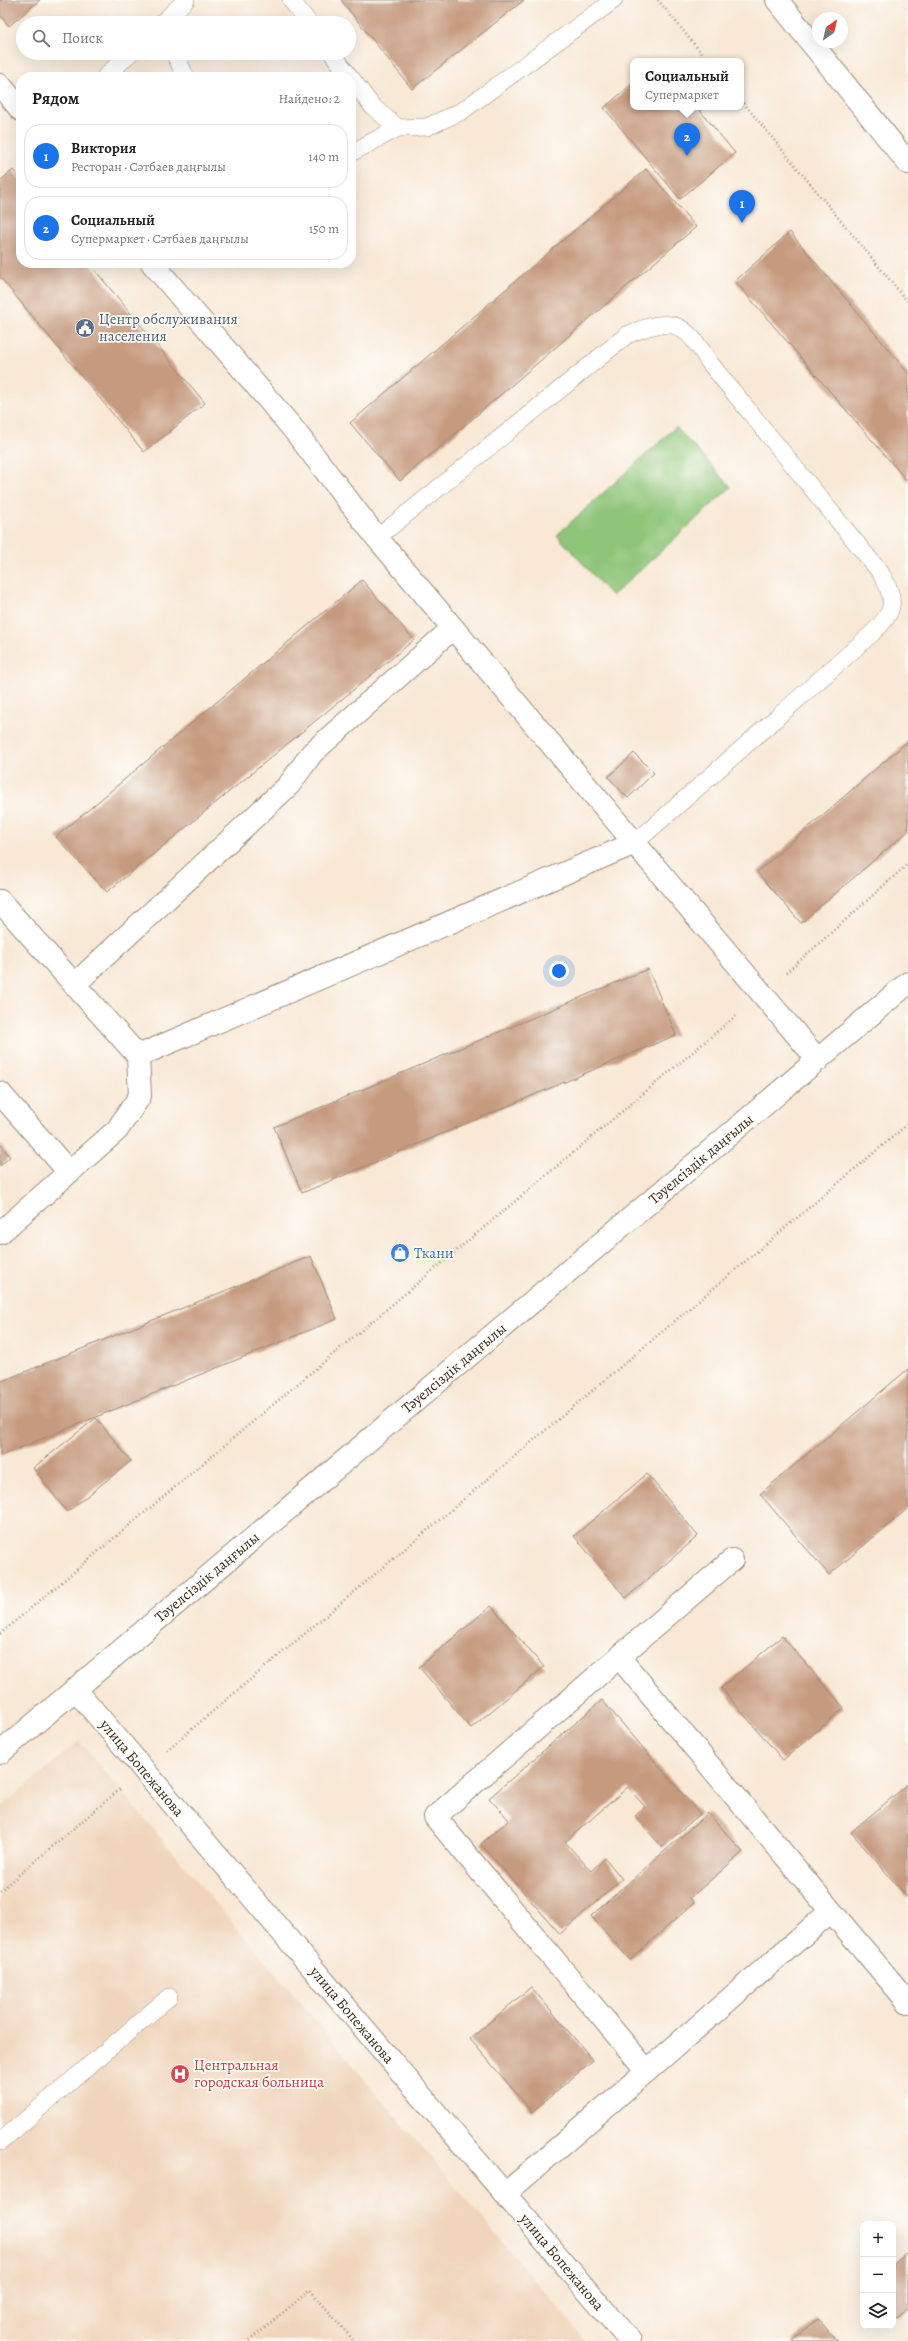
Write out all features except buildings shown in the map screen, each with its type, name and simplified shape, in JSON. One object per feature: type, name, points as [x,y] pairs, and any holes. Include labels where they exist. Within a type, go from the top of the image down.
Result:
[{"type":"street","points":[[777,0],[904,150]]},
{"type":"street","points":[[0,85],[16,104]]},
{"type":"street","points":[[156,268],[294,430],[378,538],[453,628],[818,1060]]},
{"type":"street","points":[[75,984],[289,785],[312,753],[453,628]]},
{"type":"street","points":[[138,1056],[635,843]]},
{"type":"street","points":[[0,901],[138,1056],[140,1096],[117,1130],[0,1233]]},
{"type":"street","name":"Тәуелсіздік даңғылы","points":[[0,1753],[908,983]]},
{"type":"street","points":[[0,1093],[69,1172]]},
{"type":"street","points":[[647,2071],[434,1817],[732,1560]]},
{"type":"street","points":[[619,1657],[831,1912],[908,2002]]},
{"type":"street","name":"улица Бопежанова","points":[[75,1689],[630,2341]]},
{"type":"street","points":[[505,2194],[831,1912]]},
{"type":"lane","points":[[171,16],[186,0]]},
{"type":"lane","points":[[291,0],[304,16]]},
{"type":"lane","points":[[356,150],[398,128],[427,127],[462,111],[614,0]]},
{"type":"lane","points":[[110,72],[123,60]]},
{"type":"lane","points":[[178,60],[184,72]]},
{"type":"lane","points":[[337,60],[346,72]]},
{"type":"lane","points":[[356,86],[372,106],[398,128]]},
{"type":"lane","points":[[378,538],[628,336],[649,326],[664,323],[680,327],[695,340],[709,362],[880,572],[890,588],[892,606],[884,622],[868,637],[635,843]]},
{"type":"lane","points":[[0,2142],[169,1997]]},
{"type":"path","points":[[658,0],[706,58]]},
{"type":"path","points":[[744,104],[908,302]]},
{"type":"path","points":[[0,1634],[762,994],[908,864]]},
{"type":"path","points":[[0,1891],[908,1124]]},
{"type":"path","points":[[249,2341],[310,2290],[354,2341]]},
{"type":"shaded area","name":"Центральная городская больница","points":[[79,1741],[586,2341],[0,2341],[0,1808]]},
{"type":"green space","points":[[676,427],[731,487],[612,596],[557,535]]},
{"type":"place","name":"Социальный","points":[[687,156]]},
{"type":"place","name":"Виктория","points":[[742,223]]},
{"type":"place","name":"Центр обслуживания населения","points":[[85,328]]},
{"type":"place","name":"Ткани","points":[[400,1253]]},
{"type":"place","name":"Центральная городская больница","points":[[180,2074]]}]
